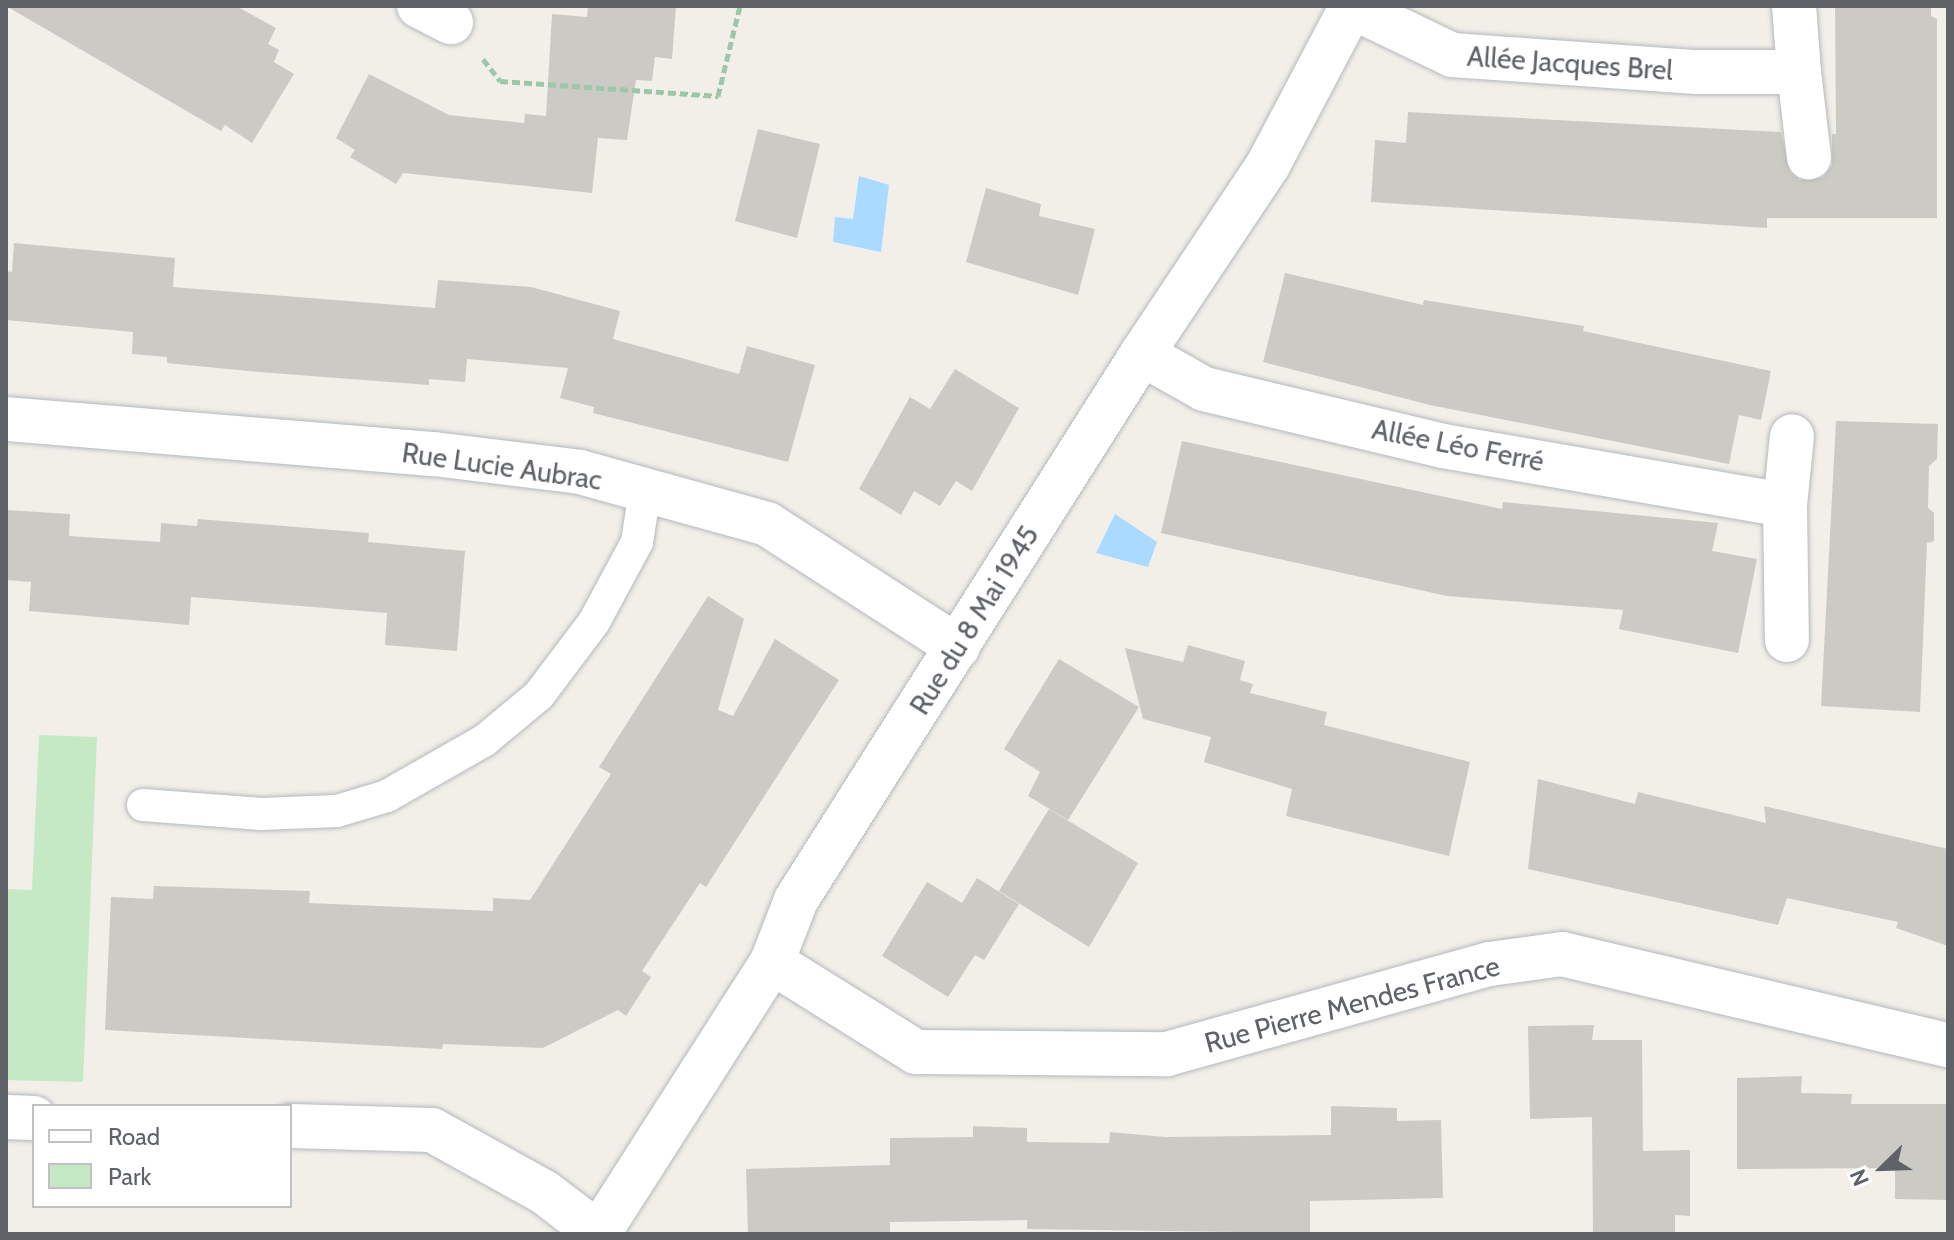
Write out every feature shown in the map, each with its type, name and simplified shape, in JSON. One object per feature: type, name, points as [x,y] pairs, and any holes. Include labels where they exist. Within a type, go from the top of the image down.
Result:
[{"type":"street","name":"Allée Jacques Brel","points":[[1352,6],[1452,55],[1696,72],[1799,72]]},
{"type":"street","name":"Rue du 8 Mai 1945","points":[[598,1234],[772,962],[796,900],[1142,354],[1268,165],[1352,6]]},
{"type":"street","points":[[1794,6],[1809,157]]},
{"type":"street","name":"Allée Léo Ferré","points":[[1142,354],[1204,389],[1443,446],[1785,505]]},
{"type":"street","name":"Rue Lucie Aubrac","points":[[6,419],[434,454],[580,472],[767,524],[958,647]]},
{"type":"street","points":[[1787,640],[1785,505],[1792,436]]},
{"type":"street","name":"Rue Pierre Mendes France","points":[[772,962],[916,1052],[1167,1054],[1490,964],[1562,954],[1948,1045]]},
{"type":"street","points":[[6,1117],[32,1118]]},
{"type":"street","points":[[292,1126],[432,1130],[544,1192],[598,1234]]},
{"type":"lane","points":[[143,805],[262,814],[337,811],[387,796],[485,740],[539,695],[594,622],[637,542],[645,491]]},
{"type":"path","points":[[435,14],[500,81],[718,96],[740,6]]},
{"type":"green space","points":[[39,735],[97,737],[83,1082],[6,1080],[6,889],[32,890]]},
{"type":"water","points":[[859,176],[889,185],[881,252],[833,242],[835,217],[853,219]]},
{"type":"water","points":[[1115,514],[1157,542],[1148,567],[1096,553]]},
{"type":"building","points":[[6,6],[236,6],[276,28],[268,44],[279,50],[274,62],[294,74],[252,143],[225,125],[221,131]]},
{"type":"building","points":[[588,6],[676,6],[672,59],[655,57],[652,81],[636,80],[627,140],[598,138],[592,193],[403,173],[396,184],[350,157],[355,150],[336,138],[369,74],[449,115],[524,123],[525,114],[546,116],[552,14],[587,17]]},
{"type":"building","points":[[1835,6],[1931,6],[1931,16],[1937,19],[1937,218],[1767,218],[1767,228],[1371,202],[1375,140],[1406,143],[1408,112],[1781,132],[1790,172],[1800,180],[1823,177],[1832,166],[1832,134],[1836,134]]},
{"type":"building","points":[[758,129],[820,144],[797,238],[735,221]]},
{"type":"building","points":[[986,188],[1041,204],[1039,216],[1095,229],[1078,295],[966,262]]},
{"type":"building","points":[[14,243],[175,258],[173,287],[435,308],[438,280],[531,287],[620,311],[613,339],[739,374],[747,346],[815,365],[788,462],[593,413],[594,407],[560,398],[568,368],[467,359],[465,382],[429,379],[429,385],[259,372],[167,363],[167,357],[132,354],[133,332],[6,320],[6,271],[12,272]]},
{"type":"building","points":[[1285,273],[1423,305],[1424,300],[1584,326],[1583,331],[1771,371],[1761,420],[1739,415],[1729,464],[1430,405],[1263,362]]},
{"type":"building","points":[[955,369],[1019,408],[972,491],[956,481],[940,506],[914,491],[901,515],[859,489],[910,397],[930,409]]},
{"type":"building","points":[[1836,421],[1938,424],[1937,459],[1929,466],[1928,508],[1934,513],[1934,541],[1927,543],[1920,712],[1821,706]]},
{"type":"building","points":[[1182,441],[1502,509],[1503,502],[1718,523],[1712,551],[1757,559],[1738,653],[1619,629],[1623,610],[1447,596],[1161,533]]},
{"type":"building","points":[[6,510],[70,514],[69,536],[160,542],[161,523],[197,526],[198,519],[369,533],[368,542],[465,551],[457,651],[385,645],[387,613],[191,597],[189,625],[29,611],[31,582],[6,580]]},
{"type":"building","points":[[708,596],[744,619],[718,710],[733,716],[775,639],[839,680],[706,887],[700,883],[642,971],[651,977],[626,1016],[618,1010],[543,1048],[443,1044],[442,1049],[105,1030],[111,897],[153,899],[154,886],[310,891],[309,903],[493,911],[493,898],[530,900],[611,774],[599,767]]},
{"type":"building","points":[[1188,645],[1245,661],[1240,680],[1253,684],[1250,693],[1327,712],[1324,725],[1470,762],[1449,856],[1286,816],[1292,789],[1204,762],[1211,737],[1143,719],[1125,648],[1183,662]]},
{"type":"building","points":[[1059,659],[1139,707],[1068,820],[1028,796],[1040,772],[1004,749]]},
{"type":"building","points":[[1538,779],[1635,804],[1638,792],[1766,823],[1764,806],[1948,849],[1948,946],[1896,928],[1898,922],[1787,898],[1778,925],[1528,869]]},
{"type":"building","points":[[1049,809],[1138,863],[1089,947],[999,891]]},
{"type":"building","points":[[977,878],[1019,904],[984,960],[975,955],[948,997],[882,956],[927,882],[962,903]]},
{"type":"building","points":[[1594,1025],[1592,1040],[1642,1040],[1643,1151],[1690,1150],[1690,1216],[1675,1215],[1675,1234],[1593,1234],[1592,1117],[1530,1119],[1528,1026]]},
{"type":"building","points":[[1802,1076],[1801,1093],[1852,1094],[1851,1104],[1948,1104],[1948,1200],[1895,1199],[1895,1168],[1737,1169],[1737,1078]]},
{"type":"building","points":[[1331,1106],[1397,1108],[1397,1121],[1441,1120],[1443,1198],[1310,1201],[1310,1233],[1027,1229],[1027,1220],[890,1222],[890,1234],[748,1234],[746,1169],[890,1165],[890,1138],[973,1137],[973,1126],[1027,1128],[1027,1142],[1109,1143],[1110,1132],[1165,1137],[1331,1135]]}]
